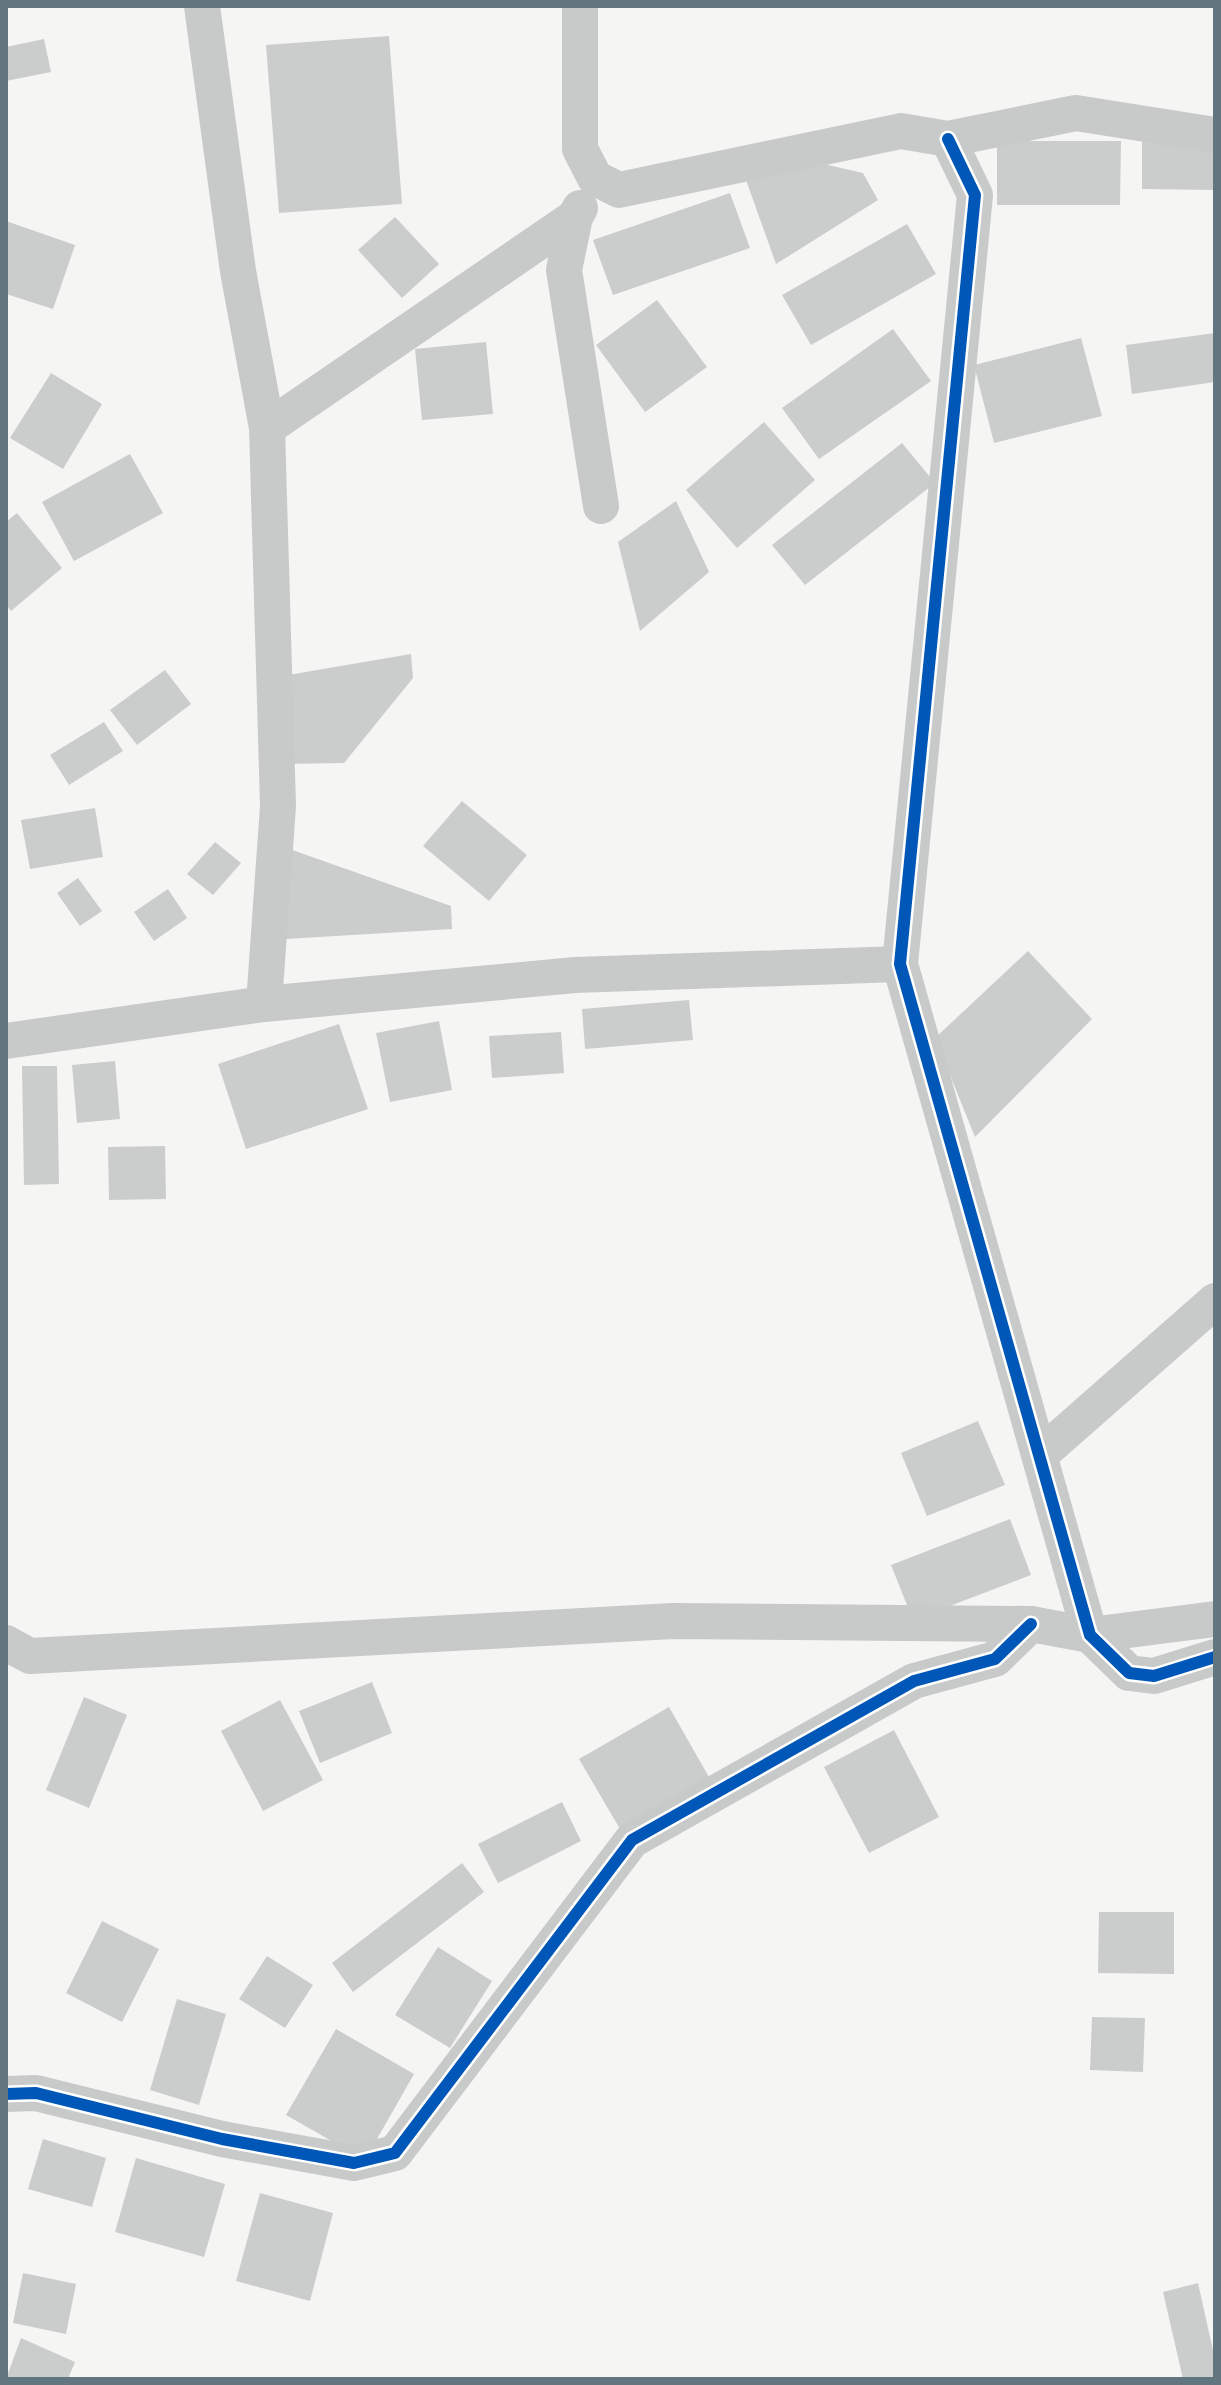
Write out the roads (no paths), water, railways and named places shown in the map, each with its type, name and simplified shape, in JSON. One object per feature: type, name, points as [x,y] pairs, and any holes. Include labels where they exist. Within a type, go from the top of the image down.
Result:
[{"type":"street","points":[[202,6],[238,271],[267,428],[278,806],[264,1004]]},
{"type":"street","points":[[580,6],[580,149],[595,178],[619,190],[901,131],[948,139],[1076,113],[1215,135]]},
{"type":"street","points":[[948,139],[975,195],[900,964],[1090,1635],[1129,1673],[1154,1676],[1215,1657]]},
{"type":"street","points":[[595,178],[575,217],[564,270],[601,506]]},
{"type":"street","points":[[267,428],[575,217]]},
{"type":"street","points":[[6,1041],[264,1004],[575,975],[900,964]]},
{"type":"street","points":[[1040,1455],[1215,1301]]},
{"type":"street","points":[[6,1643],[30,1656],[673,1621],[1031,1624],[1090,1635],[1215,1619]]},
{"type":"street","points":[[6,2094],[36,2093],[222,2139],[354,2163],[395,2153],[632,1840],[914,1681],[995,1659],[1031,1624]]}]
